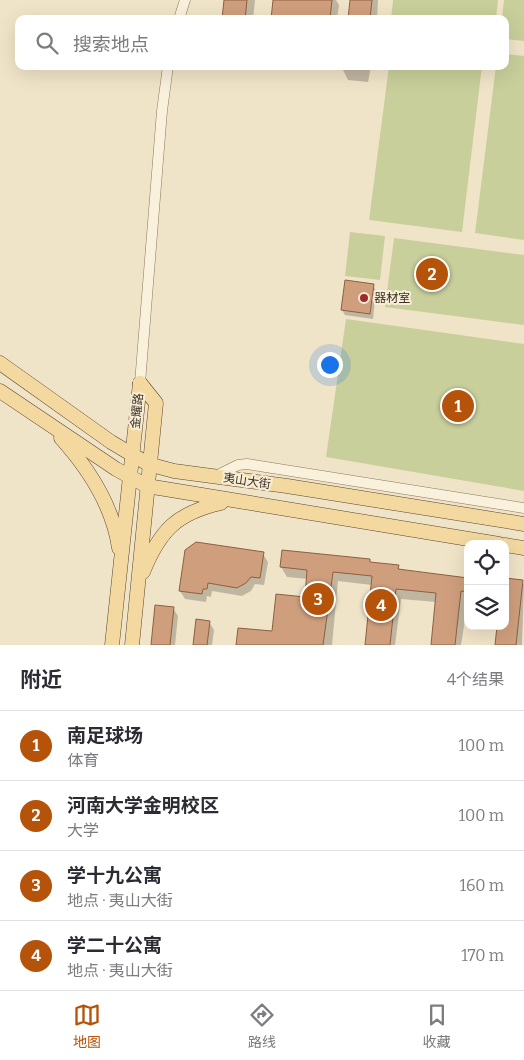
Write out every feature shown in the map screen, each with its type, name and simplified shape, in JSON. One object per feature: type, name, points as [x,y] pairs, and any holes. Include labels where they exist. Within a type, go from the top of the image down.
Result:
[{"type":"main road","name":"夷山大街","points":[[0,363],[132,456],[148,464],[174,471],[524,524]]},
{"type":"main road","name":"金耀路","points":[[112,645],[140,383]]},
{"type":"main road","name":"金耀路","points":[[132,645],[148,464],[156,403],[140,383]]},
{"type":"main road","name":"夷山大街","points":[[0,391],[130,477],[147,486],[228,501],[474,540]]},
{"type":"main road","points":[[47,423],[76,455],[106,504],[117,538],[121,568]]},
{"type":"main road","points":[[138,584],[157,542],[171,524],[199,508],[228,501]]},
{"type":"main road","points":[[509,546],[524,548]]},
{"type":"street","points":[[180,15],[185,0]]},
{"type":"street","points":[[140,383],[161,121],[167,70]]},
{"type":"street","points":[[214,476],[238,465],[247,464],[524,508]]},
{"type":"green space","points":[[393,0],[498,0],[496,15],[391,15]]},
{"type":"green space","points":[[504,0],[524,0],[524,41],[509,39],[509,15],[502,15]]},
{"type":"green space","points":[[509,54],[524,56],[524,240],[475,233],[495,70],[509,70]]},
{"type":"green space","points":[[388,70],[482,70],[462,232],[369,220]]},
{"type":"green space","points":[[350,232],[385,236],[380,280],[345,276]]},
{"type":"green space","points":[[394,238],[524,255],[524,325],[385,307]]},
{"type":"green space","points":[[346,319],[524,344],[524,491],[326,457]]},
{"type":"building","points":[[224,0],[247,0],[245,15],[222,15]]},
{"type":"building","points":[[273,0],[332,0],[330,15],[271,15]]},
{"type":"building","points":[[350,0],[372,0],[370,15],[348,15]]},
{"type":"building","points":[[345,280],[374,284],[370,314],[341,310]]},
{"type":"building","points":[[196,542],[264,552],[260,578],[251,577],[246,583],[237,588],[208,583],[207,589],[203,589],[202,594],[179,591],[185,550]]},
{"type":"building","points":[[282,550],[370,559],[370,562],[399,565],[398,569],[464,577],[464,591],[461,591],[455,645],[431,645],[436,593],[396,589],[390,645],[365,645],[372,576],[333,572],[323,645],[236,645],[238,628],[272,631],[276,594],[305,597],[307,570],[280,567]]},
{"type":"building","points":[[509,578],[523,580],[516,645],[495,645],[497,630],[509,630]]},
{"type":"building","points":[[155,605],[174,607],[170,645],[151,645]]},
{"type":"building","points":[[196,619],[210,621],[207,645],[193,645]]},
{"type":"place","name":"河南大学金明校区","points":[[432,274]]},
{"type":"place","name":"器材室","points":[[364,298]]},
{"type":"place","name":"南足球场","points":[[458,406]]},
{"type":"place","name":"学十九公寓","points":[[318,599]]},
{"type":"place","name":"学二十公寓","points":[[381,605]]}]
